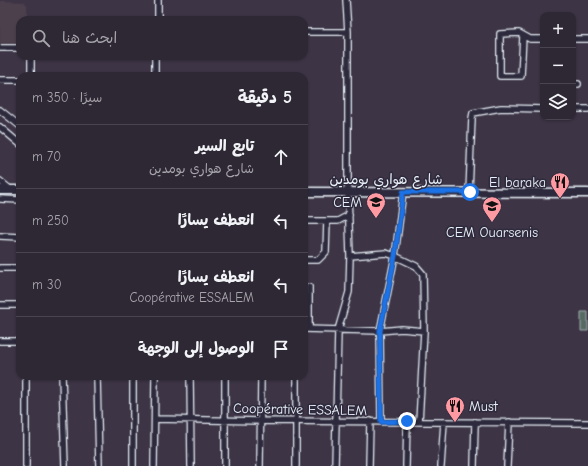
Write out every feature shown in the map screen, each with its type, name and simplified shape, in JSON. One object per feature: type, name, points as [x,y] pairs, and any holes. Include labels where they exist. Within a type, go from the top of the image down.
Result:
[{"type":"main road","points":[[0,190],[16,190]]},
{"type":"main road","name":"شارع هواري بومدين","points":[[308,192],[588,193]]},
{"type":"street","points":[[158,0],[158,16]]},
{"type":"street","points":[[335,466],[338,330],[349,292],[350,256],[348,192],[348,32],[346,0]]},
{"type":"street","points":[[308,32],[348,32]]},
{"type":"street","points":[[523,36],[521,76],[500,76],[500,34],[519,33],[530,39],[540,39]]},
{"type":"street","points":[[576,39],[588,39]]},
{"type":"street","points":[[0,48],[16,48]]},
{"type":"street","points":[[31,60],[31,72]]},
{"type":"street","points":[[154,72],[155,60]]},
{"type":"street","points":[[0,80],[16,80]]},
{"type":"street","points":[[469,192],[473,113],[501,108],[540,109]]},
{"type":"street","points":[[576,109],[588,109]]},
{"type":"street","points":[[0,110],[16,123]]},
{"type":"street","points":[[0,127],[16,141]]},
{"type":"street","points":[[0,181],[11,190]]},
{"type":"street","points":[[381,422],[380,331],[395,256],[403,192]]},
{"type":"street","points":[[0,199],[16,200]]},
{"type":"street","points":[[308,221],[338,221],[349,215]]},
{"type":"street","points":[[308,260],[318,260],[326,252],[326,221]]},
{"type":"street","points":[[0,236],[16,237]]},
{"type":"street","points":[[350,256],[386,253],[416,266],[423,274],[424,330],[419,422]]},
{"type":"street","points":[[0,268],[16,268]]},
{"type":"street","points":[[308,301],[309,287]]},
{"type":"street","points":[[0,305],[16,305]]},
{"type":"street","points":[[308,329],[380,331],[402,329],[424,330]]},
{"type":"street","points":[[0,341],[16,341]]},
{"type":"street","points":[[26,380],[26,466]]},
{"type":"street","points":[[62,380],[65,466]]},
{"type":"street","points":[[97,380],[99,466]]},
{"type":"street","points":[[133,380],[133,466]]},
{"type":"street","points":[[154,466],[155,380]]},
{"type":"street","points":[[190,380],[191,466]]},
{"type":"street","points":[[225,380],[225,466]]},
{"type":"street","points":[[260,466],[261,380]]},
{"type":"street","points":[[296,380],[296,466]]},
{"type":"street","name":"Coopérative ESSALEM","points":[[155,419],[588,423]]},
{"type":"street","points":[[369,466],[370,421]]},
{"type":"street","points":[[406,466],[407,421]]},
{"type":"street","points":[[441,466],[444,422]]},
{"type":"street","points":[[474,466],[475,422]]},
{"type":"street","points":[[507,466],[509,422]]},
{"type":"shaded area","points":[[0,1],[24,2],[27,5],[27,16],[16,16],[16,43],[0,43]]},
{"type":"green space","points":[[581,312],[588,312],[588,331],[581,331]]},
{"type":"place","name":"El baraka","points":[[560,199]]},
{"type":"place","name":"CEM","points":[[376,219]]},
{"type":"place","name":"CEM Ouarsenis","points":[[492,223]]},
{"type":"place","name":"Must","points":[[455,423]]},
{"type":"route","points":[[407,421],[381,422],[380,331],[395,256],[403,192],[470,192]]}]
